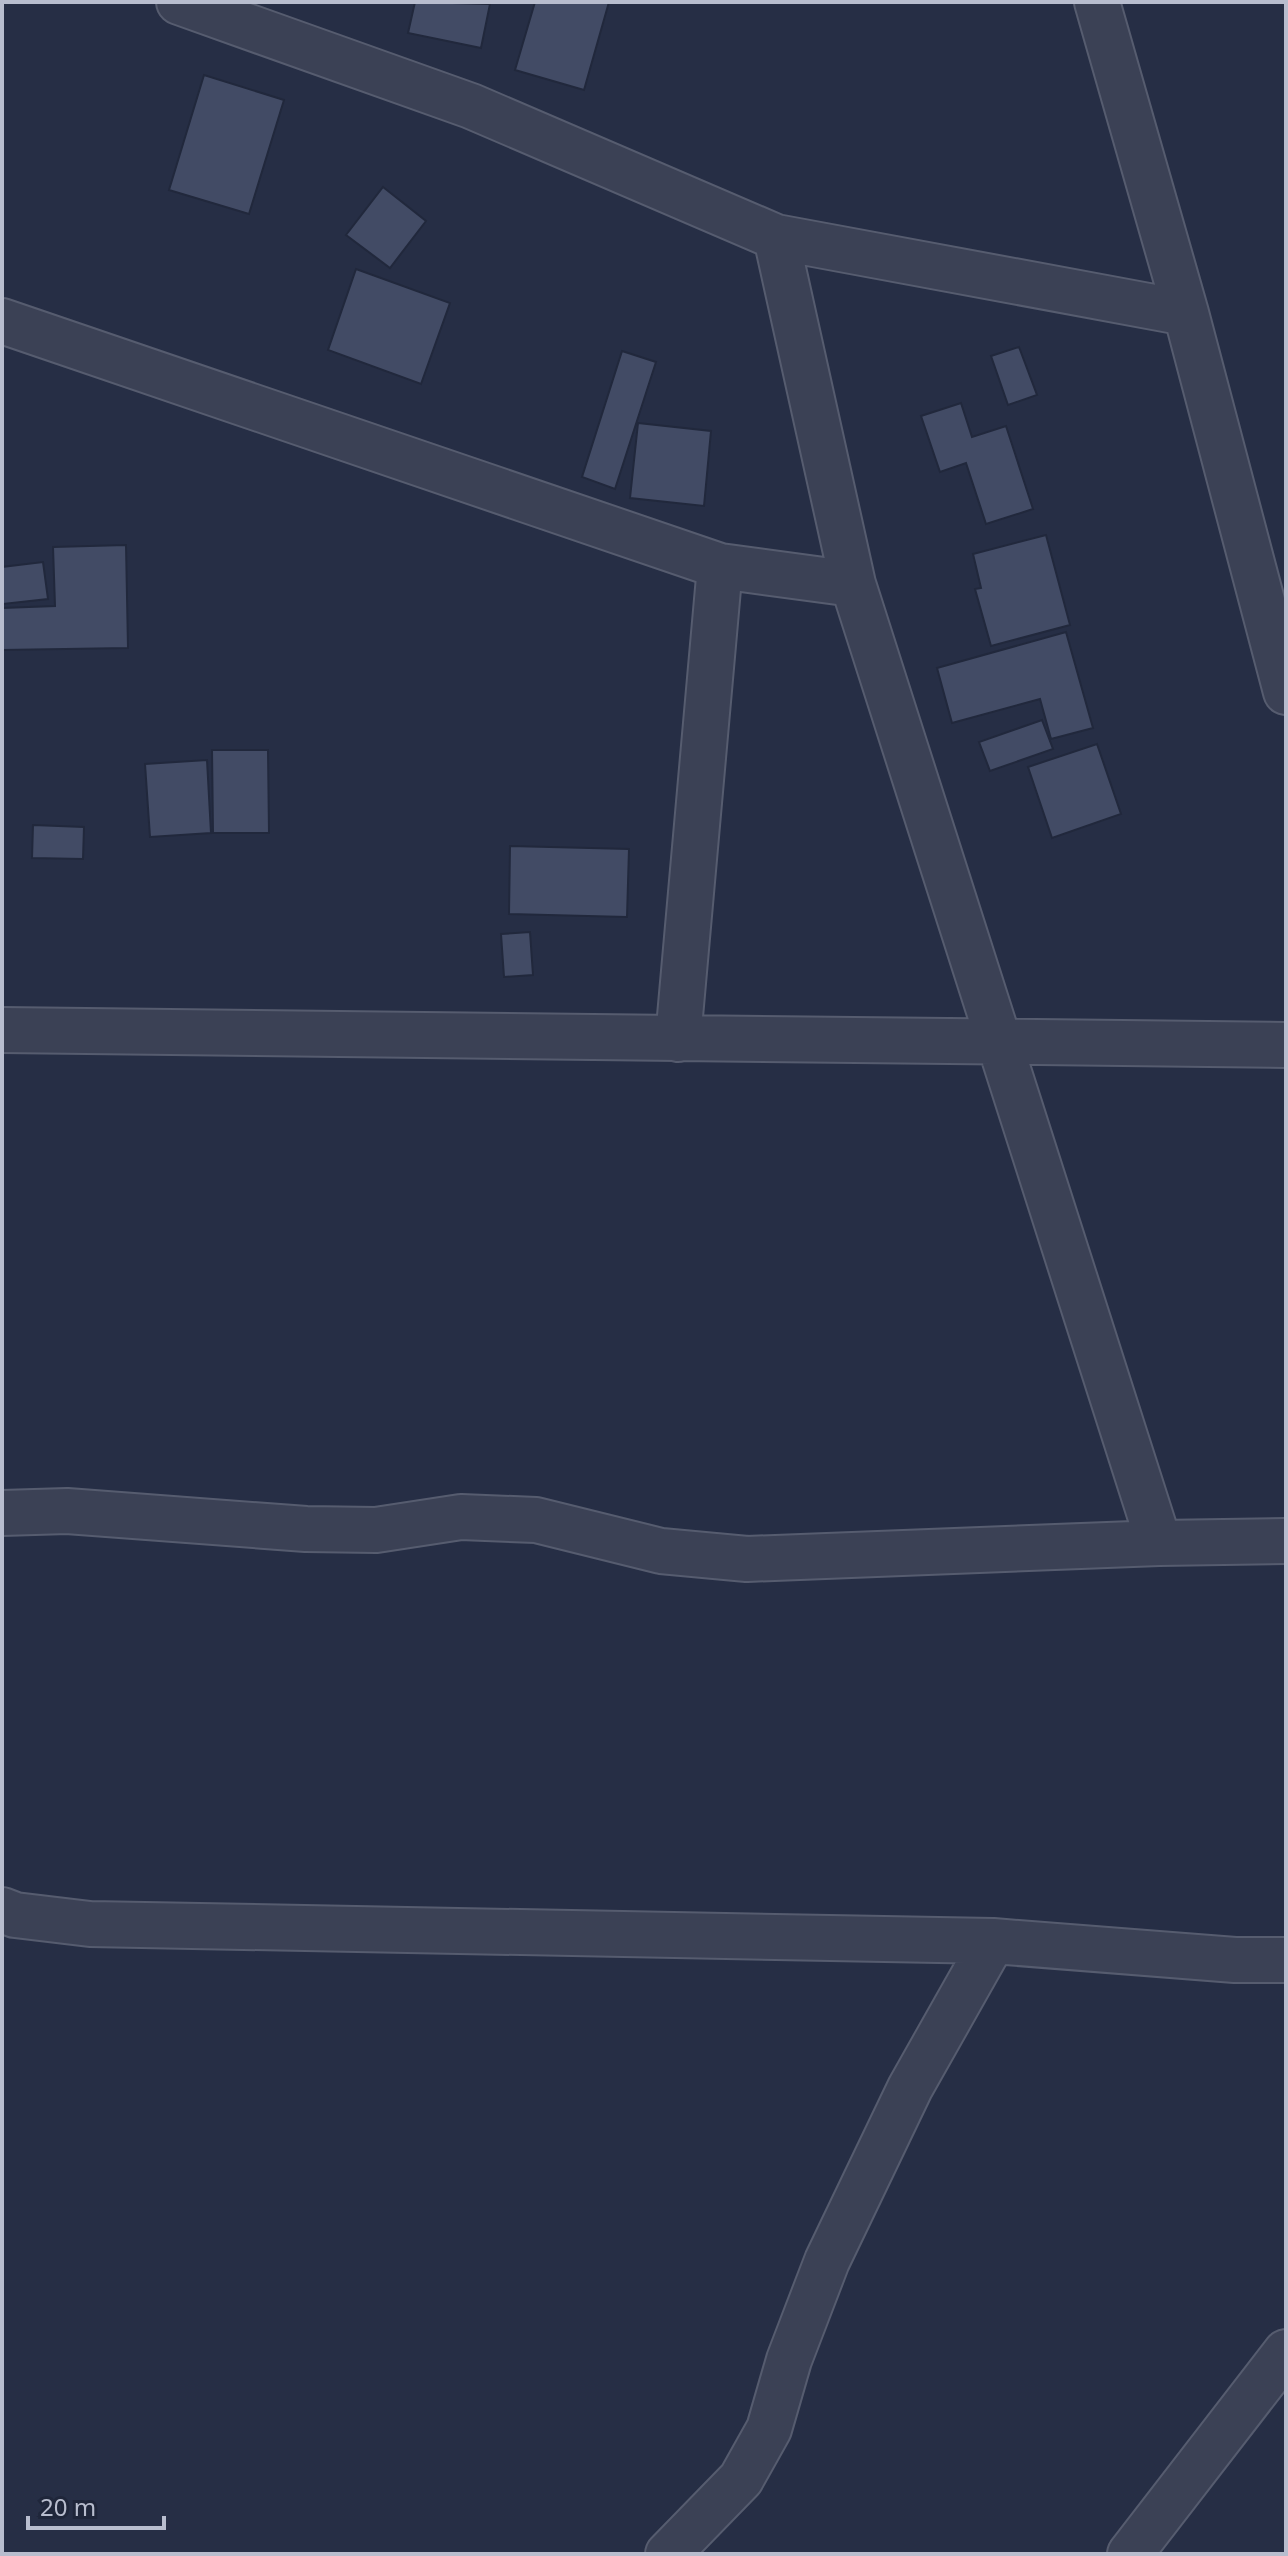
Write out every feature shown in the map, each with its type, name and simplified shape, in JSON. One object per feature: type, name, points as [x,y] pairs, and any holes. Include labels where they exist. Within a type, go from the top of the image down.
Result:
[{"type":"street","points":[[179,2],[471,106],[776,237],[1186,313]]},
{"type":"street","points":[[1097,2],[1186,313],[1286,692]]},
{"type":"street","points":[[776,237],[853,584],[1159,1543]]},
{"type":"street","points":[[2,321],[720,566],[853,584]]},
{"type":"street","points":[[678,1039],[720,566]]},
{"type":"street","points":[[2,1030],[1286,1045]]},
{"type":"street","points":[[2,1513],[67,1511],[306,1529],[376,1530],[461,1517],[536,1520],[661,1551],[747,1559],[1286,1541]]},
{"type":"street","points":[[2,1910],[15,1915],[90,1924],[993,1941],[1235,1960],[1286,1960]]},
{"type":"street","points":[[668,2554],[741,2479],[769,2429],[789,2360],[827,2261],[910,2088],[993,1941]]},
{"type":"street","points":[[1130,2554],[1286,2352]]},
{"type":"building","points":[[415,2],[490,4],[481,48],[408,33]]},
{"type":"building","points":[[535,2],[609,2],[584,90],[515,70]]},
{"type":"building","points":[[204,75],[284,100],[249,214],[169,190]]},
{"type":"building","points":[[383,187],[426,221],[390,268],[346,235]]},
{"type":"building","points":[[356,269],[450,303],[421,384],[328,350]]},
{"type":"building","points":[[1019,347],[1037,395],[1008,405],[991,356]]},
{"type":"building","points":[[622,351],[656,362],[615,489],[582,477]]},
{"type":"building","points":[[961,403],[972,437],[1006,426],[1033,509],[986,524],[966,463],[940,472],[921,416]]},
{"type":"building","points":[[638,423],[711,431],[704,506],[630,498]]},
{"type":"building","points":[[1046,535],[1070,625],[991,646],[975,589],[981,588],[973,554]]},
{"type":"building","points":[[126,545],[128,648],[2,650],[2,608],[55,606],[53,547]]},
{"type":"building","points":[[43,562],[48,599],[3,604],[2,567]]},
{"type":"building","points":[[1066,632],[1093,728],[1051,739],[1040,699],[952,723],[937,668]]},
{"type":"building","points":[[1042,720],[1053,749],[990,771],[979,742]]},
{"type":"building","points":[[1097,744],[1121,814],[1052,838],[1028,767]]},
{"type":"building","points":[[212,750],[268,750],[269,833],[213,833]]},
{"type":"building","points":[[207,760],[211,833],[150,837],[145,764]]},
{"type":"building","points":[[33,825],[84,827],[83,859],[32,858]]},
{"type":"building","points":[[510,846],[629,849],[627,917],[509,914]]},
{"type":"building","points":[[530,932],[533,975],[504,977],[501,934]]}]
